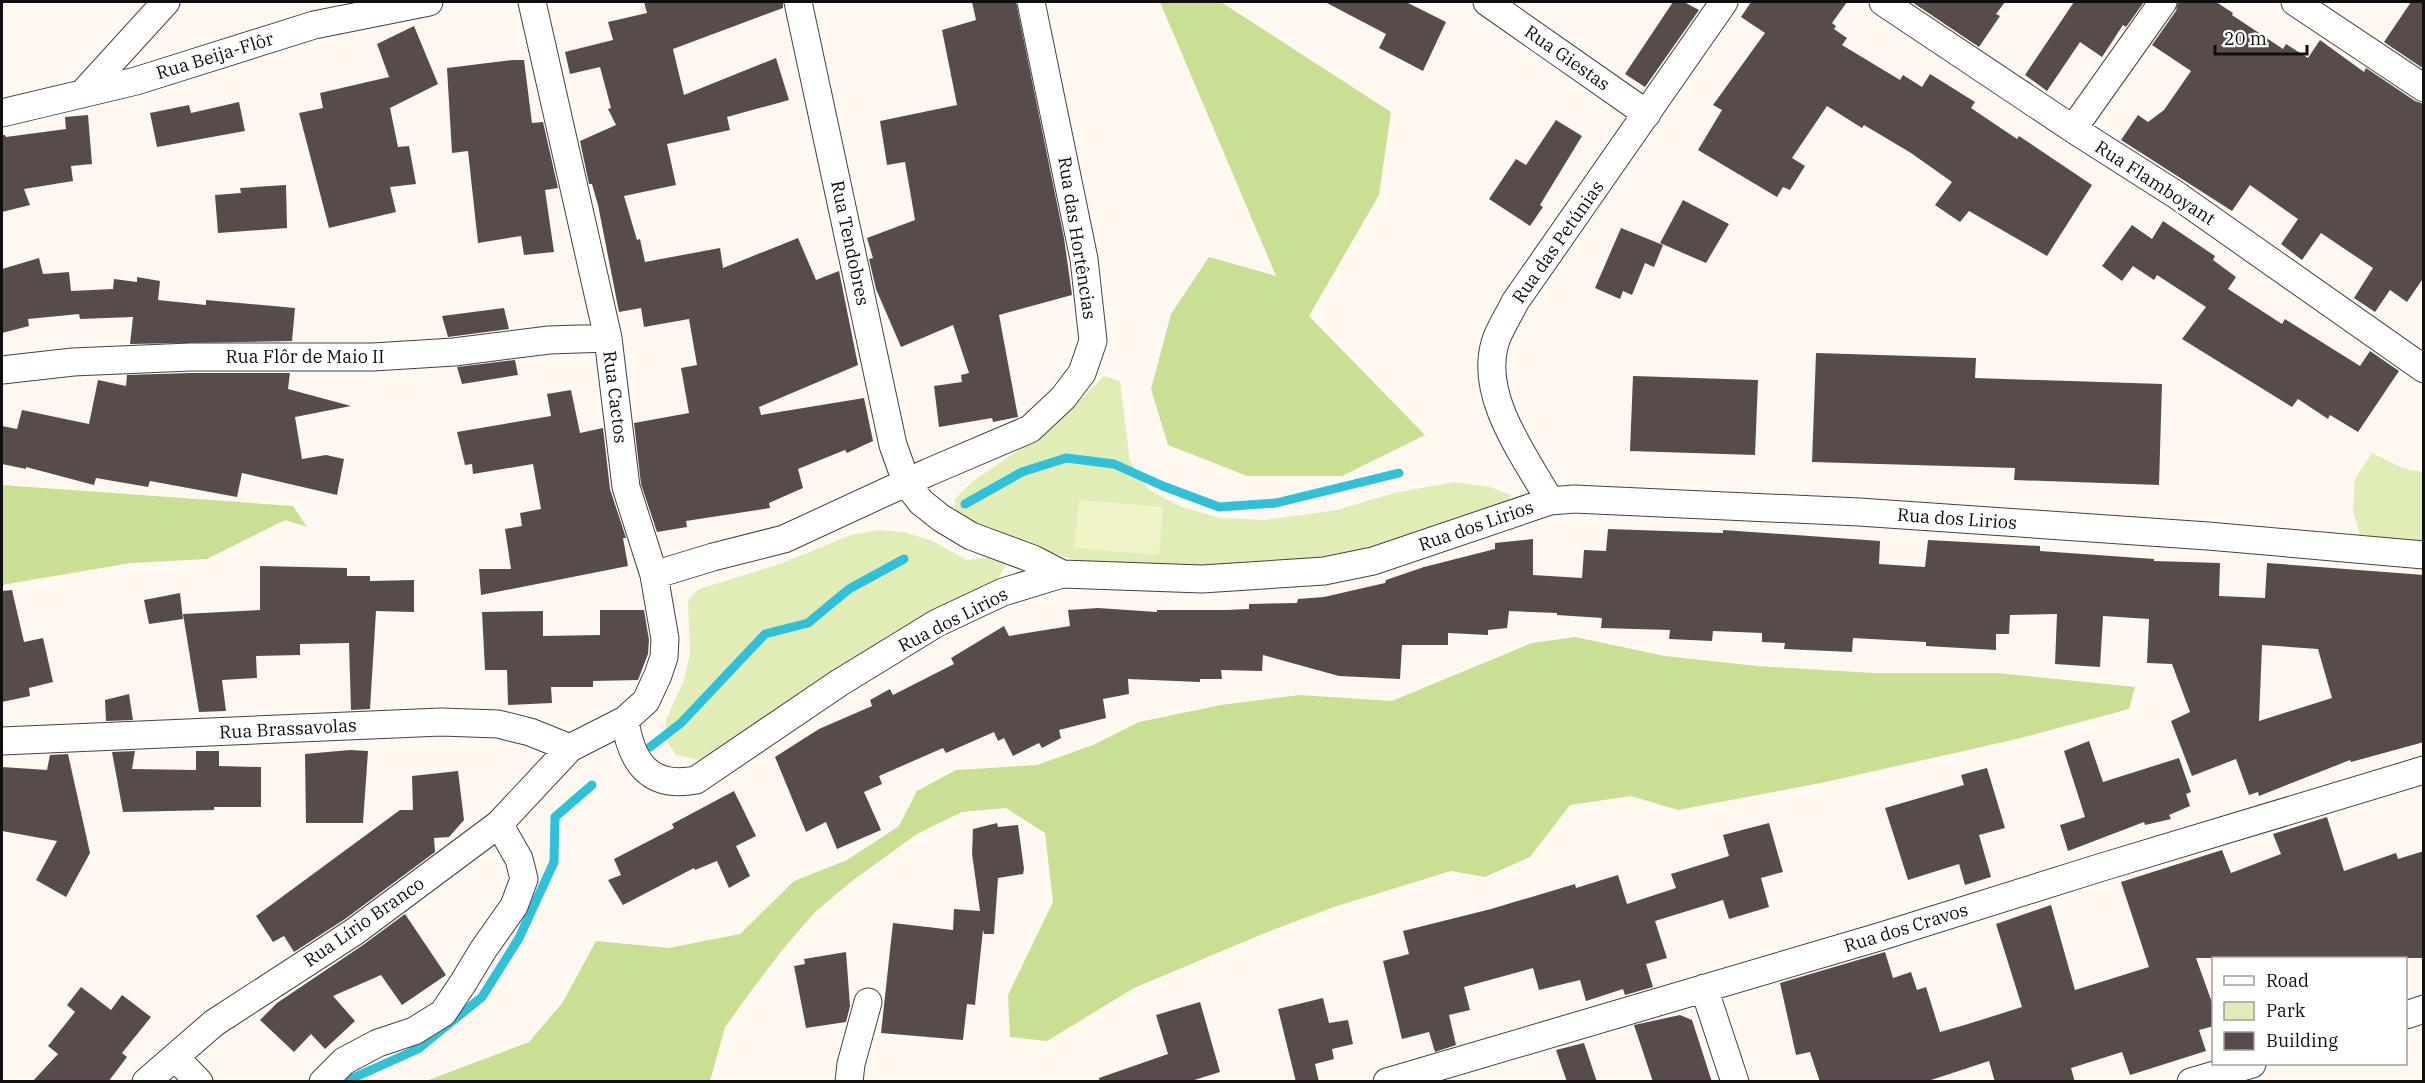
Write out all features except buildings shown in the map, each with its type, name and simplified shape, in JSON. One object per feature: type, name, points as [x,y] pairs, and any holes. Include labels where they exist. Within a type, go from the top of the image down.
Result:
[{"type":"street","points":[[83,93],[166,2]]},
{"type":"street","name":"Rua Beija-Flôr","points":[[2,113],[180,68],[314,25],[429,2]]},
{"type":"street","name":"Rua Cactos","points":[[532,2],[608,338],[627,488],[654,575],[665,639],[664,657],[646,700],[625,720],[570,748]]},
{"type":"street","name":"Rua Tendobres","points":[[798,2],[893,445],[907,484]]},
{"type":"street","name":"Rua das Hortências","points":[[654,575],[713,556],[784,539],[929,472],[1030,429],[1064,398],[1082,373],[1093,341],[1084,259],[1031,2]]},
{"type":"street","name":"Rua Giestas","points":[[1487,2],[1647,114]]},
{"type":"street","name":"Rua das Petúnias","points":[[1550,501],[1497,407],[1490,372],[1495,343],[1515,302],[1724,2]]},
{"type":"street","name":"Rua Flamboyant","points":[[1883,2],[2175,194],[2424,369]]},
{"type":"street","points":[[2073,129],[2163,2]]},
{"type":"street","points":[[2295,2],[2424,88]]},
{"type":"street","name":"Rua Flôr de Maio II","points":[[2,369],[73,362],[190,357],[373,357],[454,352],[549,340],[608,338]]},
{"type":"street","points":[[907,484],[921,502],[971,536],[1033,559],[1062,574]]},
{"type":"street","name":"Rua dos Lirios","points":[[625,720],[628,741],[637,761],[650,774],[664,781],[679,783],[696,780],[839,683],[938,623],[1003,592],[1062,574],[1202,579],[1324,571],[1373,561],[1550,501],[1574,499],[1859,512],[2197,535],[2424,555]]},
{"type":"street","name":"Rua Brassavolas","points":[[2,741],[441,722],[498,724],[530,732],[570,748]]},
{"type":"street","name":"Rua Lírio Branco","points":[[146,1082],[214,1023],[354,932],[499,824],[570,748]]},
{"type":"street","name":"Rua dos Cravos","points":[[1387,1082],[1882,936],[2424,770]]},
{"type":"street","points":[[323,1082],[344,1061],[378,1043],[414,1031],[443,1012],[457,993],[483,950],[514,906],[524,879],[519,859],[499,824]]},
{"type":"street","points":[[1704,988],[1735,1082]]},
{"type":"street","points":[[849,1082],[851,1064],[868,1002]]},
{"type":"street","points":[[2407,1015],[2424,1009]]},
{"type":"street","points":[[175,1057],[199,1082]]},
{"type":"street","points":[[2191,1082],[2249,1065]]},
{"type":"green space","points":[[1160,2],[1221,2],[1391,112],[1379,195],[1309,316],[1425,435],[1342,476],[1247,476],[1168,445],[1151,389],[1171,314],[1209,257],[1276,276]]},
{"type":"green space","points":[[1104,376],[1120,381],[1130,461],[1149,490],[1182,507],[1221,518],[1265,520],[1337,510],[1394,493],[1454,482],[1490,487],[1511,495],[1507,504],[1376,547],[1322,561],[1205,570],[1115,565],[1072,559],[1011,540],[955,514],[955,499],[972,482],[1054,426]]},
{"type":"green space","points":[[2372,453],[2405,469],[2423,472],[2423,541],[2360,535],[2353,511],[2355,479]]},
{"type":"green space","points":[[2,485],[293,506],[307,527],[285,520],[207,559],[131,563],[2,585]]},
{"type":"green space","points":[[1079,500],[1163,507],[1159,555],[1074,548]]},
{"type":"green space","points":[[878,530],[904,532],[932,541],[967,560],[996,557],[1006,565],[996,581],[724,751],[698,760],[676,755],[666,740],[666,720],[684,680],[690,653],[688,600],[699,589],[777,565],[851,535]]},
{"type":"green space","points":[[1575,637],[1665,656],[1757,666],[1873,673],[1997,673],[2135,687],[2129,709],[2017,739],[1821,783],[1678,810],[1631,796],[1570,805],[1530,857],[1485,877],[1451,871],[1334,907],[1265,933],[1134,988],[1047,1041],[1010,1037],[1008,995],[1053,902],[1045,833],[1006,808],[962,812],[917,834],[852,881],[815,912],[783,949],[725,1027],[710,1081],[426,1081],[529,1042],[563,1002],[596,941],[669,948],[740,934],[794,881],[847,860],[899,826],[917,791],[956,770],[1037,765],[1093,745],[1139,722],[1221,705],[1300,695],[1392,701],[1532,643]]},
{"type":"waterway","points":[[965,504],[1022,472],[1066,458],[1114,464],[1219,507],[1276,503],[1399,473]]},
{"type":"waterway","points":[[650,747],[681,723],[765,634],[808,623],[849,589],[904,559]]},
{"type":"waterway","points":[[344,1082],[418,1049],[482,997],[519,938],[554,862],[555,817],[592,785]]}]
